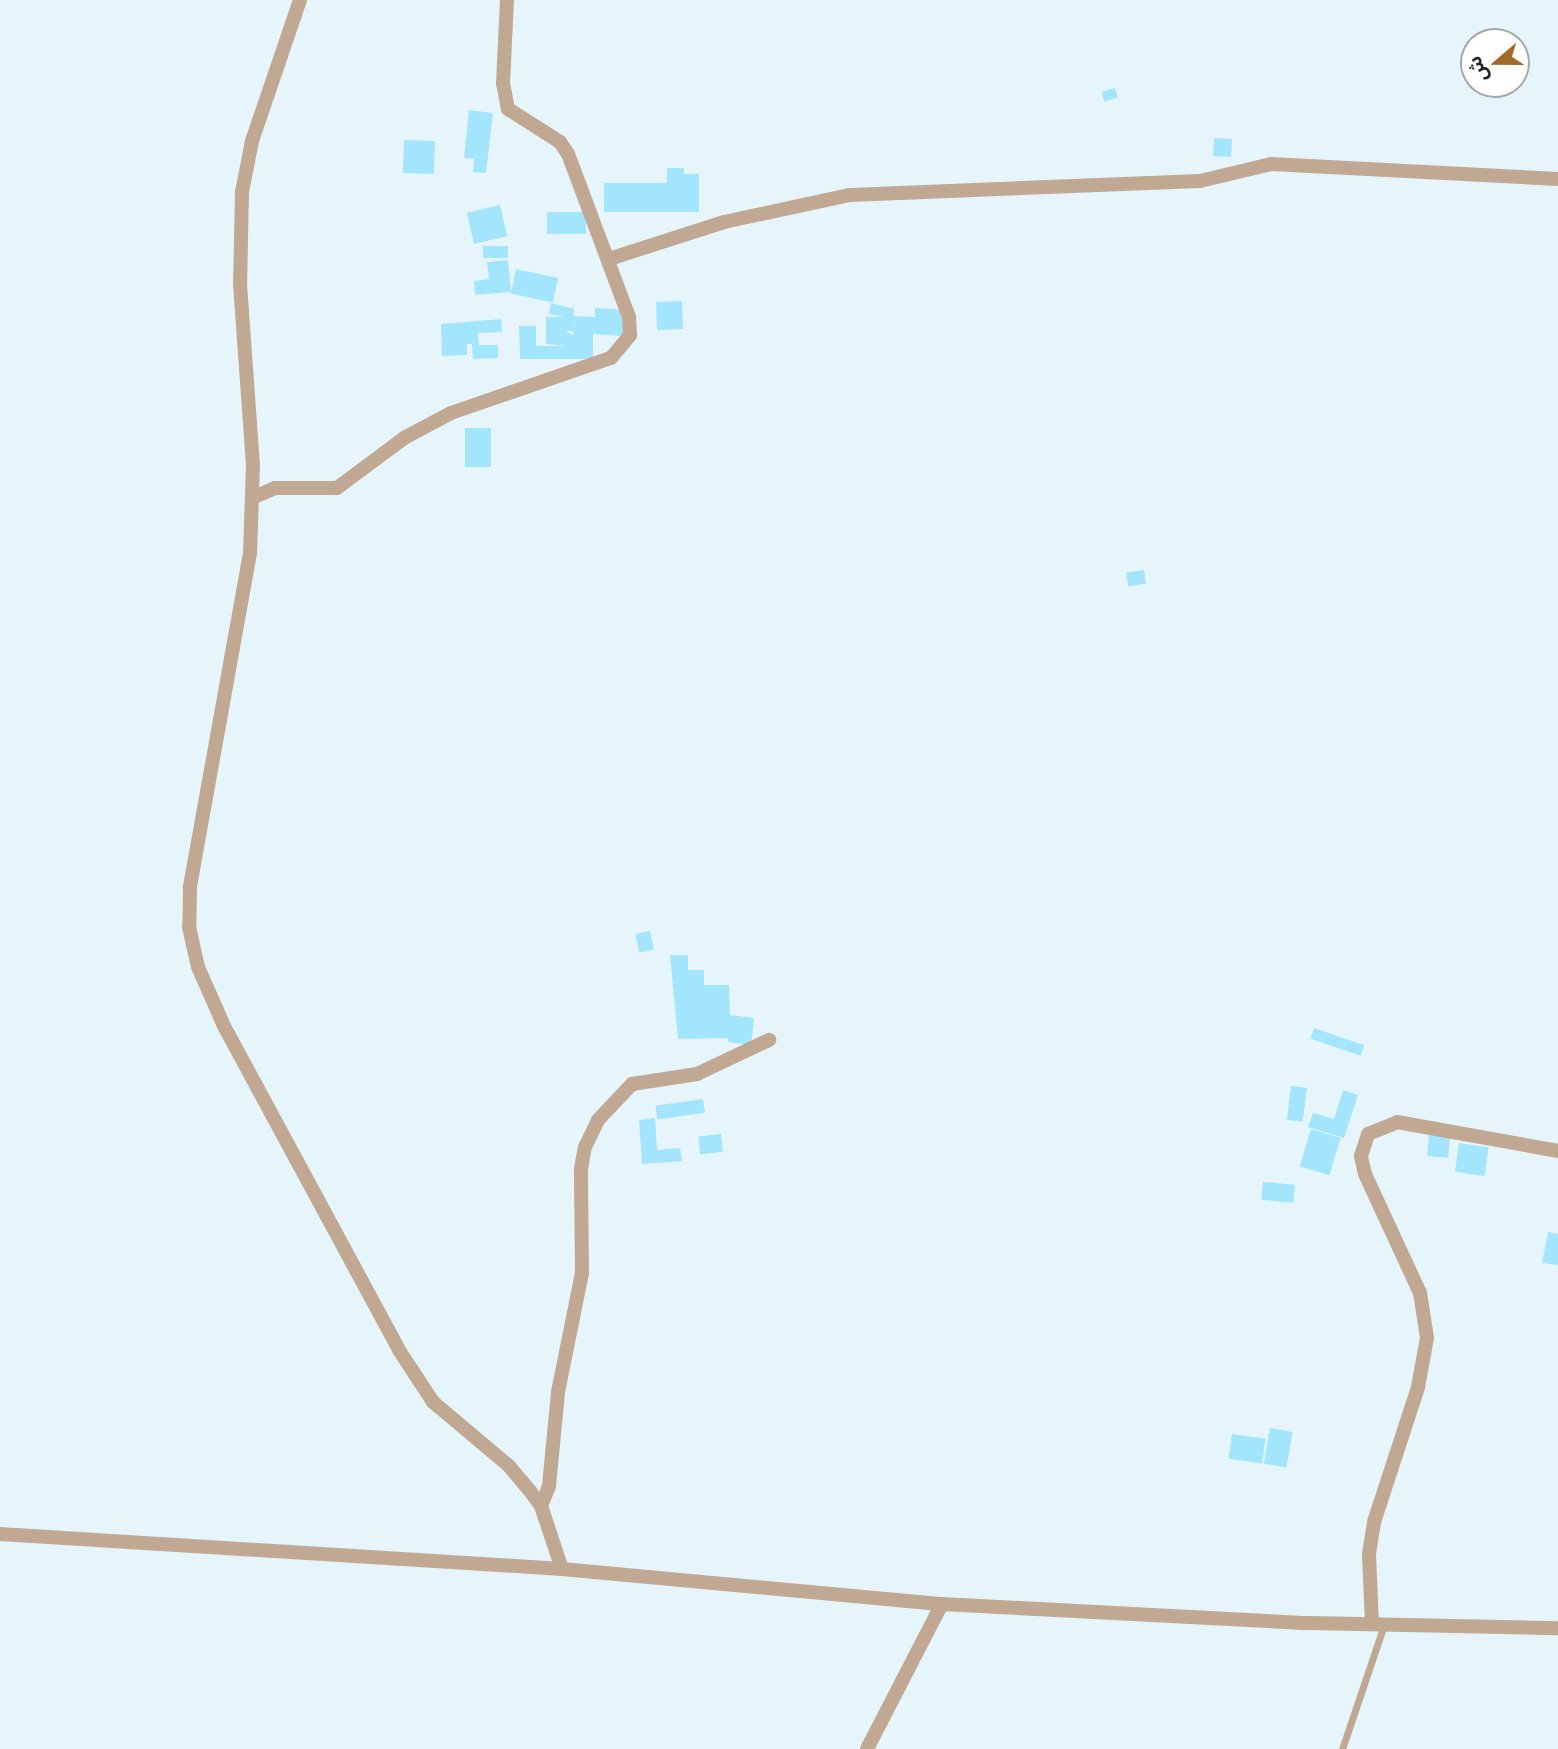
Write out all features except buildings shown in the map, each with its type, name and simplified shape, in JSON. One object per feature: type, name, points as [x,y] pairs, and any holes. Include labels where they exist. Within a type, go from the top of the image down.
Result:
[{"type":"street","points":[[300,0],[252,141],[242,192],[240,284],[254,497],[250,553],[190,888],[190,927],[198,967],[224,1026],[414,1377],[433,1402],[509,1466],[541,1506],[562,1569]]},
{"type":"street","points":[[254,497],[275,488],[337,488],[404,438],[452,412],[611,358],[630,335],[629,317],[608,259],[560,142],[508,109],[503,84],[508,0]]},
{"type":"street","points":[[608,259],[724,222],[850,195],[1200,181],[1271,164],[1558,179]]},
{"type":"street","points":[[541,1506],[549,1486],[558,1392],[582,1273],[582,1169],[585,1147],[598,1120],[632,1084],[697,1074],[769,1040]]},
{"type":"street","points":[[1378,1624],[1369,1554],[1374,1522],[1418,1387],[1427,1338],[1420,1293],[1365,1174],[1361,1156],[1368,1134],[1397,1122],[1558,1151]]},
{"type":"street","points":[[0,1534],[562,1569],[942,1604],[1378,1624],[1558,1628]]},
{"type":"street","points":[[867,1749],[942,1604]]},
{"type":"lane","points":[[1342,1749],[1378,1624]]}]
